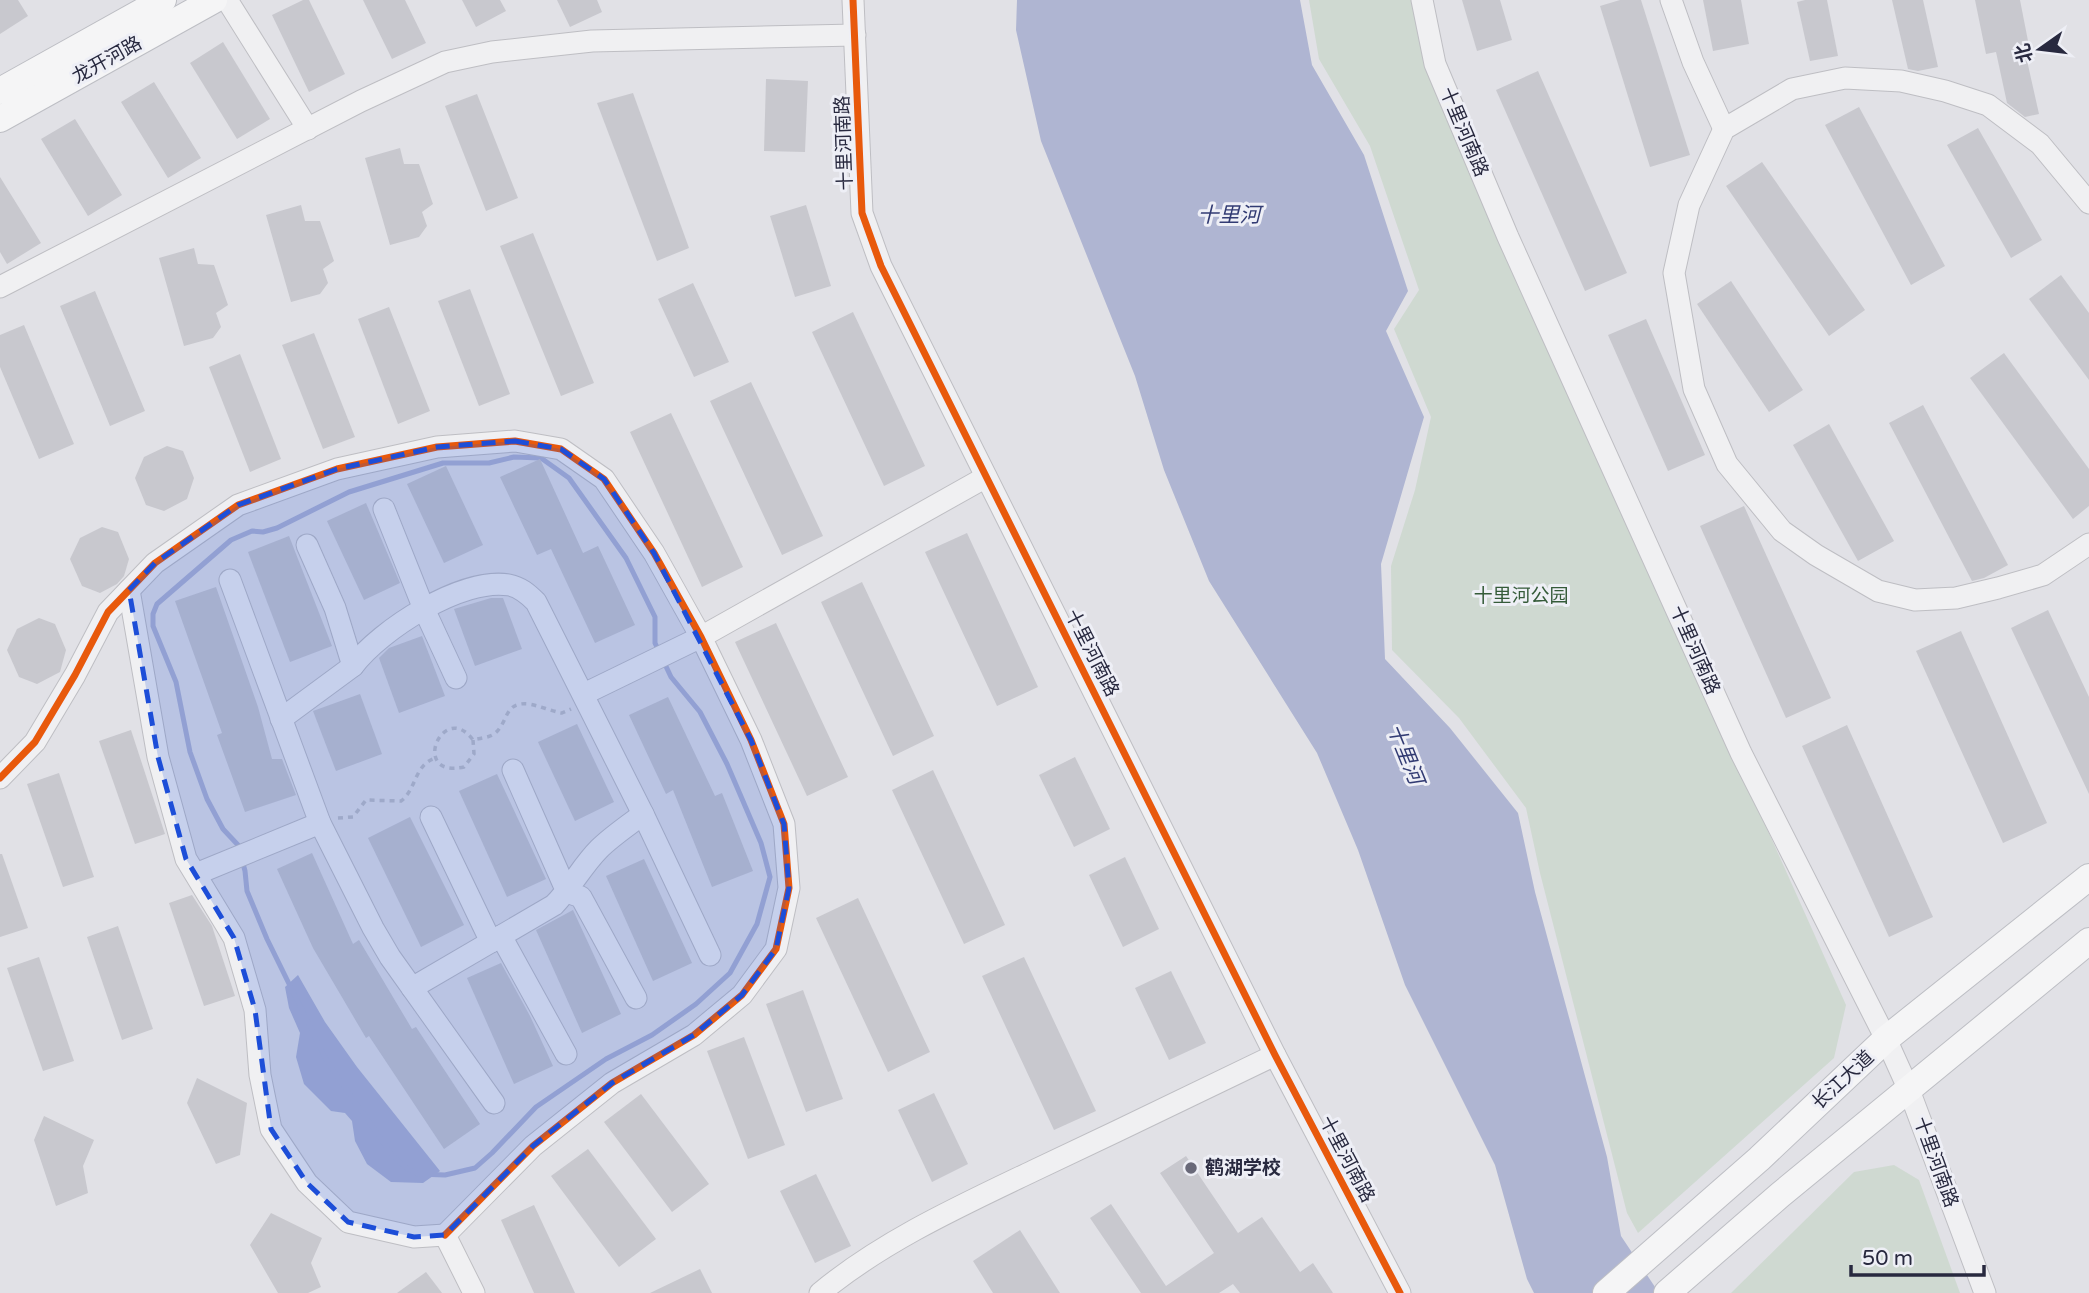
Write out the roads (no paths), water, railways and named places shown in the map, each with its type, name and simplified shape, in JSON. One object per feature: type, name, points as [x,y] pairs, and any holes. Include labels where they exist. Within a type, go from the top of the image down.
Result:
[{"type":"main road","name":"龙开河路","points":[[0,91],[163,0]]},
{"type":"main road","name":"龙开河路","points":[[0,119],[214,0]]},
{"type":"main road","name":"长江大道","points":[[1606,1293],[1759,1159],[1886,1039],[2089,877]]},
{"type":"main road","points":[[1667,1293],[1780,1195],[2089,941]]},
{"type":"street","points":[[226,0],[308,129]]},
{"type":"street","name":"十里河南路","points":[[853,0],[862,213],[881,266],[1275,1055],[1400,1293]]},
{"type":"street","name":"十里河南路","points":[[1422,0],[1435,64],[1514,249],[1741,753],[1886,1039],[1909,1090],[1984,1293]]},
{"type":"street","points":[[1671,0],[1693,62],[1724,128]]},
{"type":"street","points":[[0,287],[445,62],[492,52],[592,41],[855,35]]},
{"type":"street","points":[[2089,203],[2040,144],[1988,105],[1901,80],[1845,78],[1792,89],[1724,128],[1689,205],[1674,273],[1694,389],[1727,464],[1782,531],[1816,555],[1878,591],[1915,600],[1956,598],[2043,575],[2089,544]]},
{"type":"street","points":[[0,778],[35,742],[108,612],[129,590],[155,563],[238,505],[337,469],[437,447],[515,441],[561,449],[604,480],[654,553],[701,637],[751,740],[784,824],[789,887],[776,949],[741,995],[694,1035],[612,1083],[533,1146],[445,1235],[414,1237],[348,1222],[307,1183],[271,1129],[260,1075],[256,1010],[234,938],[186,859],[158,757],[129,590]]},
{"type":"street","points":[[584,694],[701,637],[986,477]]},
{"type":"street","points":[[384,509],[424,609],[456,678]]},
{"type":"street","points":[[307,545],[335,608],[353,666]]},
{"type":"street","points":[[230,580],[320,823],[373,928],[390,957],[494,1103]]},
{"type":"street","points":[[281,719],[353,666],[361,654],[389,630],[424,609],[471,588],[490,584],[510,585],[524,590],[536,602],[584,694],[710,956]]},
{"type":"street","points":[[513,770],[567,892],[581,897],[636,998]]},
{"type":"street","points":[[412,988],[554,905],[600,848],[643,814]]},
{"type":"street","points":[[431,817],[496,939],[566,1054]]},
{"type":"street","points":[[195,874],[320,823]]},
{"type":"street","points":[[820,1293],[902,1237],[989,1192],[1275,1055]]},
{"type":"street","points":[[445,1235],[474,1293]]},
{"type":"water","name":"十里河","points":[[1017,0],[1300,0],[1312,65],[1364,155],[1408,291],[1386,331],[1424,417],[1381,564],[1385,659],[1450,728],[1518,813],[1535,892],[1607,1157],[1621,1236],[1659,1293],[1534,1293],[1527,1279],[1495,1165],[1405,985],[1358,850],[1317,753],[1209,581],[1164,470],[1135,376],[1041,141],[1016,30]]},
{"type":"water","points":[[298,975],[325,1022],[357,1067],[440,1171],[423,1183],[391,1182],[367,1164],[355,1141],[352,1121],[345,1113],[331,1111],[304,1084],[296,1057],[300,1033],[289,1008],[285,987]]},
{"type":"waterway","points":[[514,457],[541,458],[569,478],[626,558],[655,617],[655,643],[671,677],[700,712],[727,764],[761,843],[770,877],[757,924],[730,973],[696,1004],[652,1035],[606,1059],[536,1107],[475,1168],[445,1175],[418,1174],[405,1167],[391,1154],[327,1061],[267,939],[247,891],[238,845],[223,829],[207,799],[190,752],[176,682],[153,626],[153,614],[157,604],[231,540],[252,531],[263,532],[277,528],[349,492],[443,463],[489,463],[514,457]]},
{"type":"place","name":"鹤湖学校","points":[[1191,1168]]},
{"type":"park label","name":"十里河公园","points":[[1521,596]]}]
